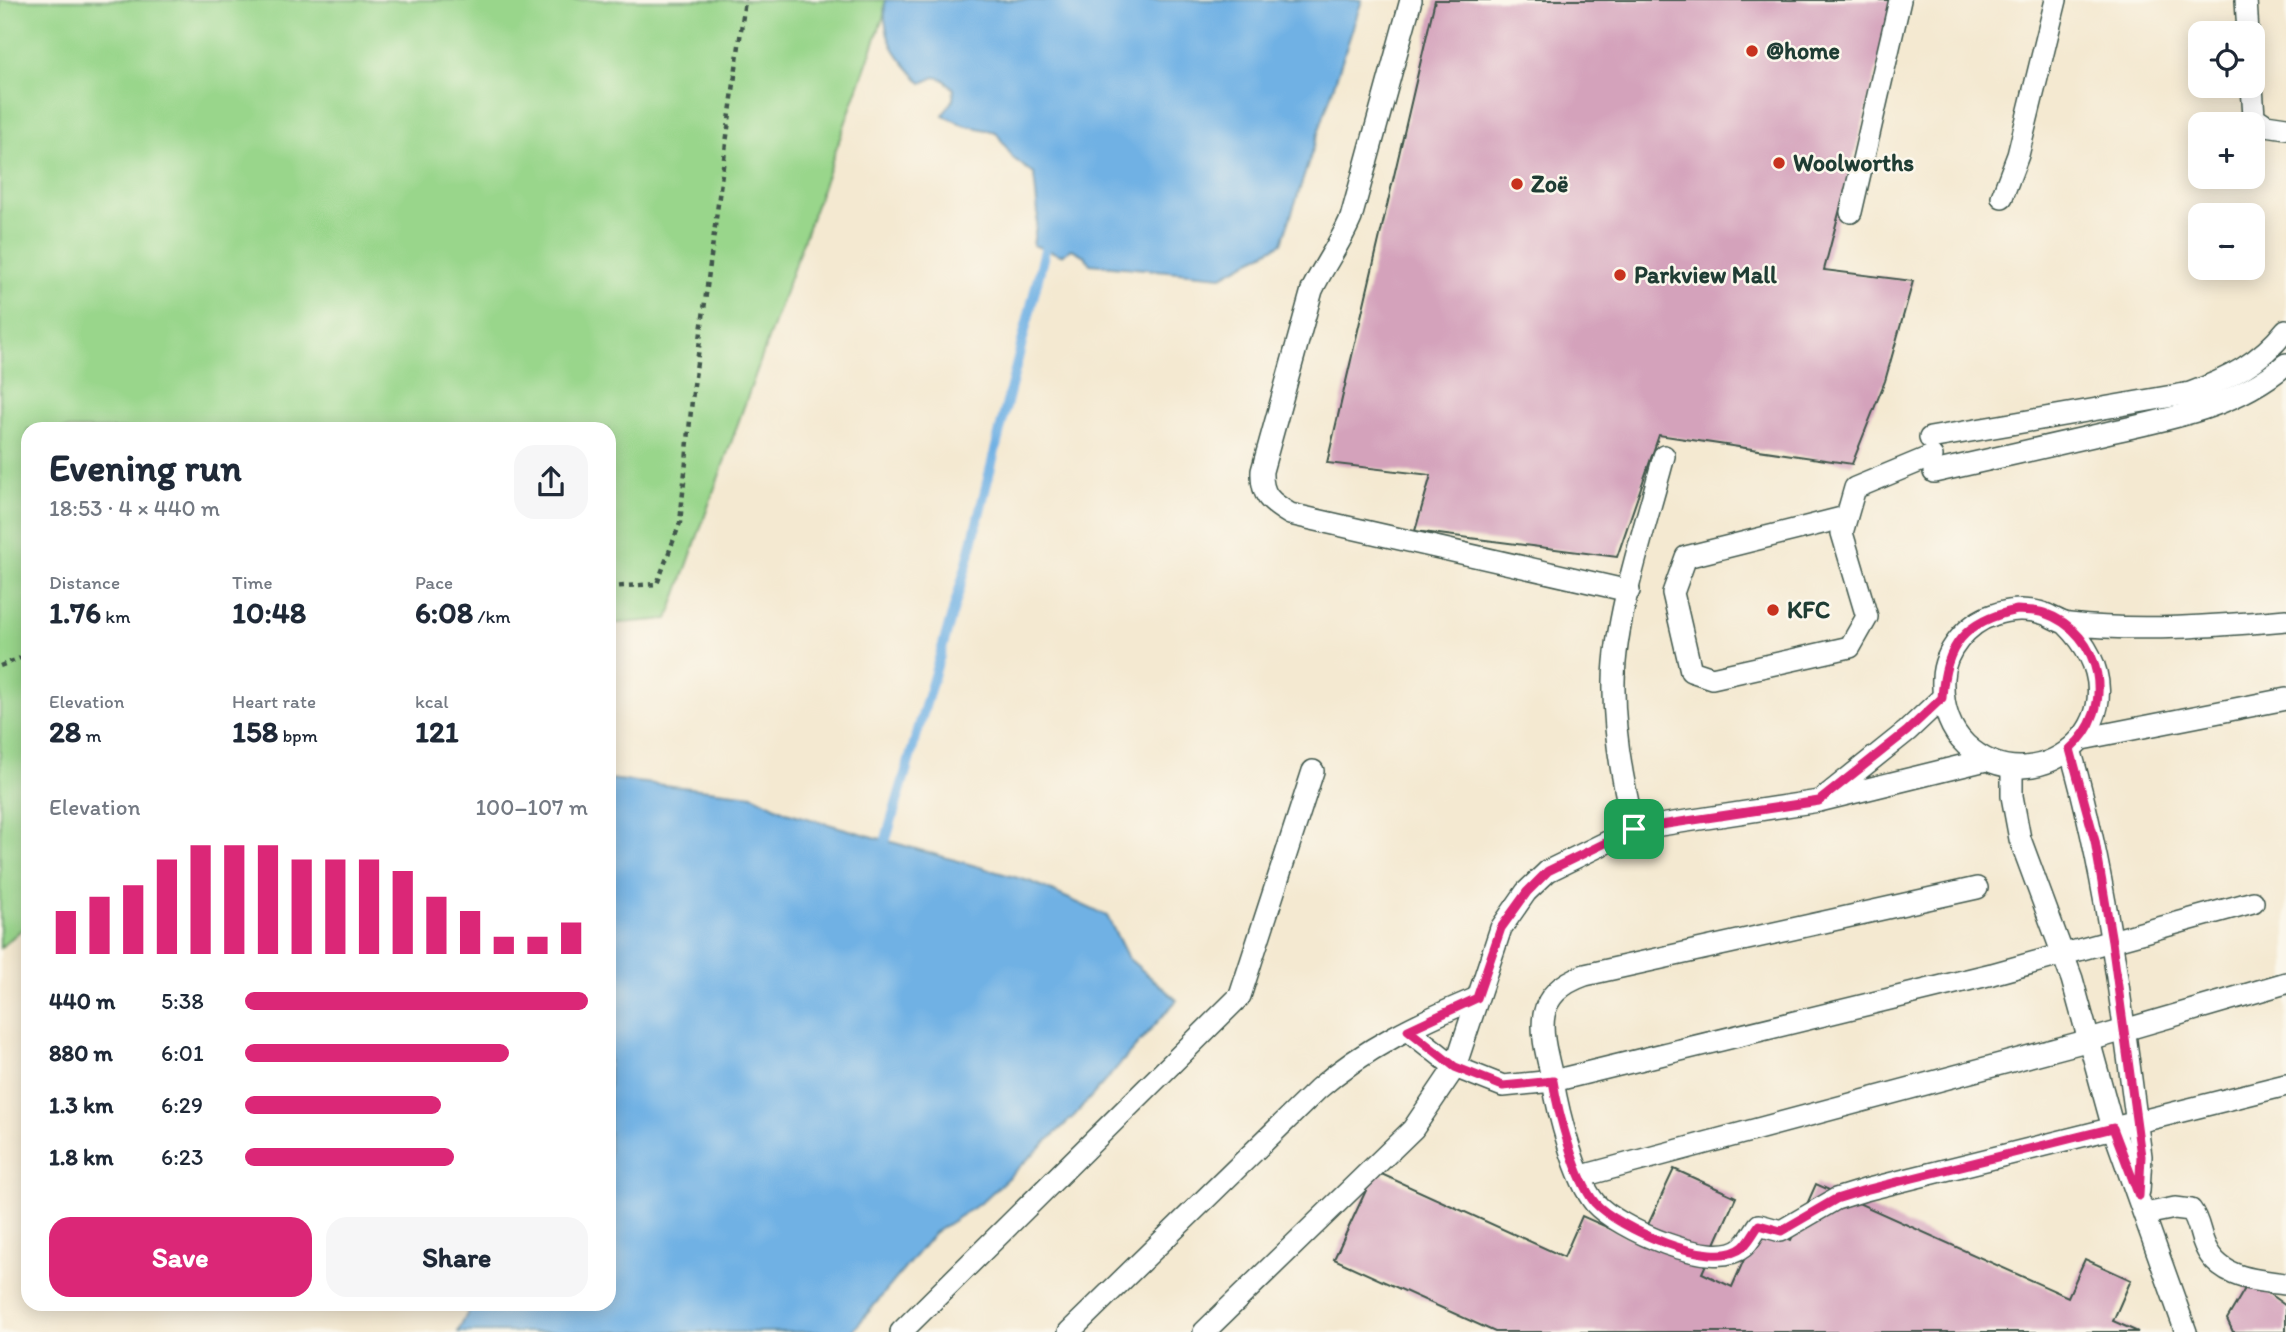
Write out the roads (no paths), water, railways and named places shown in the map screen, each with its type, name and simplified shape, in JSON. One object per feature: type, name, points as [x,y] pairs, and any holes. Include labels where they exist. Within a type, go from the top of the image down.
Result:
[{"type":"lane","points":[[1411,0],[1351,218],[1312,290],[1262,471],[1261,486],[1269,502],[1290,514],[1629,592]]},
{"type":"lane","points":[[1851,212],[1900,0]]},
{"type":"lane","points":[[2002,197],[2018,155],[2056,0]]},
{"type":"lane","points":[[2246,0],[2247,21]]},
{"type":"lane","points":[[2253,98],[2254,117],[2266,125],[2286,128]]},
{"type":"lane","points":[[1846,517],[1686,557],[1672,593],[1691,671],[1712,678],[1850,647],[1867,617],[1842,533],[1855,488],[1932,455],[2190,393],[2231,377],[2261,356],[2286,330]]},
{"type":"lane","points":[[1932,455],[2189,414],[2236,398],[2286,365]]},
{"type":"lane","points":[[1634,829],[1617,737],[1614,679],[1629,592],[1664,456]]},
{"type":"lane","points":[[2142,1205],[2141,1156],[2112,942],[2076,744],[2095,717],[2100,691],[2096,666],[2085,642],[2066,624],[2043,613],[2017,610],[1992,615],[1969,628],[1952,648],[1943,672],[1942,698],[1950,724],[1965,744],[1986,760],[2012,767],[2038,766],[2076,744],[2286,699]]},
{"type":"lane","points":[[2066,624],[2200,627],[2286,620]]},
{"type":"lane","points":[[1819,801],[1897,740],[1942,698]]},
{"type":"lane","points":[[1204,1332],[1413,1129],[1455,1067],[1501,928],[1527,892],[1548,871],[1634,829],[1819,801],[1986,760]]},
{"type":"lane","points":[[2012,767],[2020,839],[2064,954],[2113,1128],[2186,1332]]},
{"type":"lane","points":[[901,1332],[1240,996],[1313,771]]},
{"type":"lane","points":[[1978,888],[1585,975],[1563,983],[1550,1002],[1540,1028],[1559,1114],[1594,1201],[1628,1228],[1676,1246],[1722,1254],[1742,1249],[1759,1225],[1781,1231],[1836,1199],[2286,1085]]},
{"type":"lane","points":[[1408,1030],[1455,1067],[1503,1086],[1553,1081],[2112,942],[2253,902]]},
{"type":"lane","points":[[1582,1176],[2090,1040],[2286,983]]},
{"type":"lane","points":[[1069,1332],[1350,1061],[1477,998]]},
{"type":"lane","points":[[2142,1205],[2191,1210],[2210,1256],[2221,1268],[2250,1280],[2286,1284]]},
{"type":"water","points":[[885,0],[1362,0],[1282,243],[1222,276],[1090,264],[1085,256],[1072,249],[1061,255],[1033,245],[1038,214],[1034,174],[1013,158],[996,132],[963,125],[943,115],[953,99],[954,89],[943,79],[935,77],[922,83],[898,55],[886,26]]},
{"type":"water","points":[[616,780],[753,795],[786,812],[1032,882],[1107,916],[1128,958],[1177,1000],[1074,1116],[983,1201],[934,1233],[852,1332],[458,1332],[468,1311],[616,1311]]},
{"type":"waterway","points":[[886,839],[966,567],[1045,250]]},
{"type":"place","name":"@home","points":[[1752,51]]},
{"type":"place","name":"Woolworths","points":[[1779,163]]},
{"type":"place","name":"Zoë","points":[[1517,184]]},
{"type":"place","name":"Parkview Mall","points":[[1620,275]]},
{"type":"place","name":"KFC","points":[[1773,610]]}]
